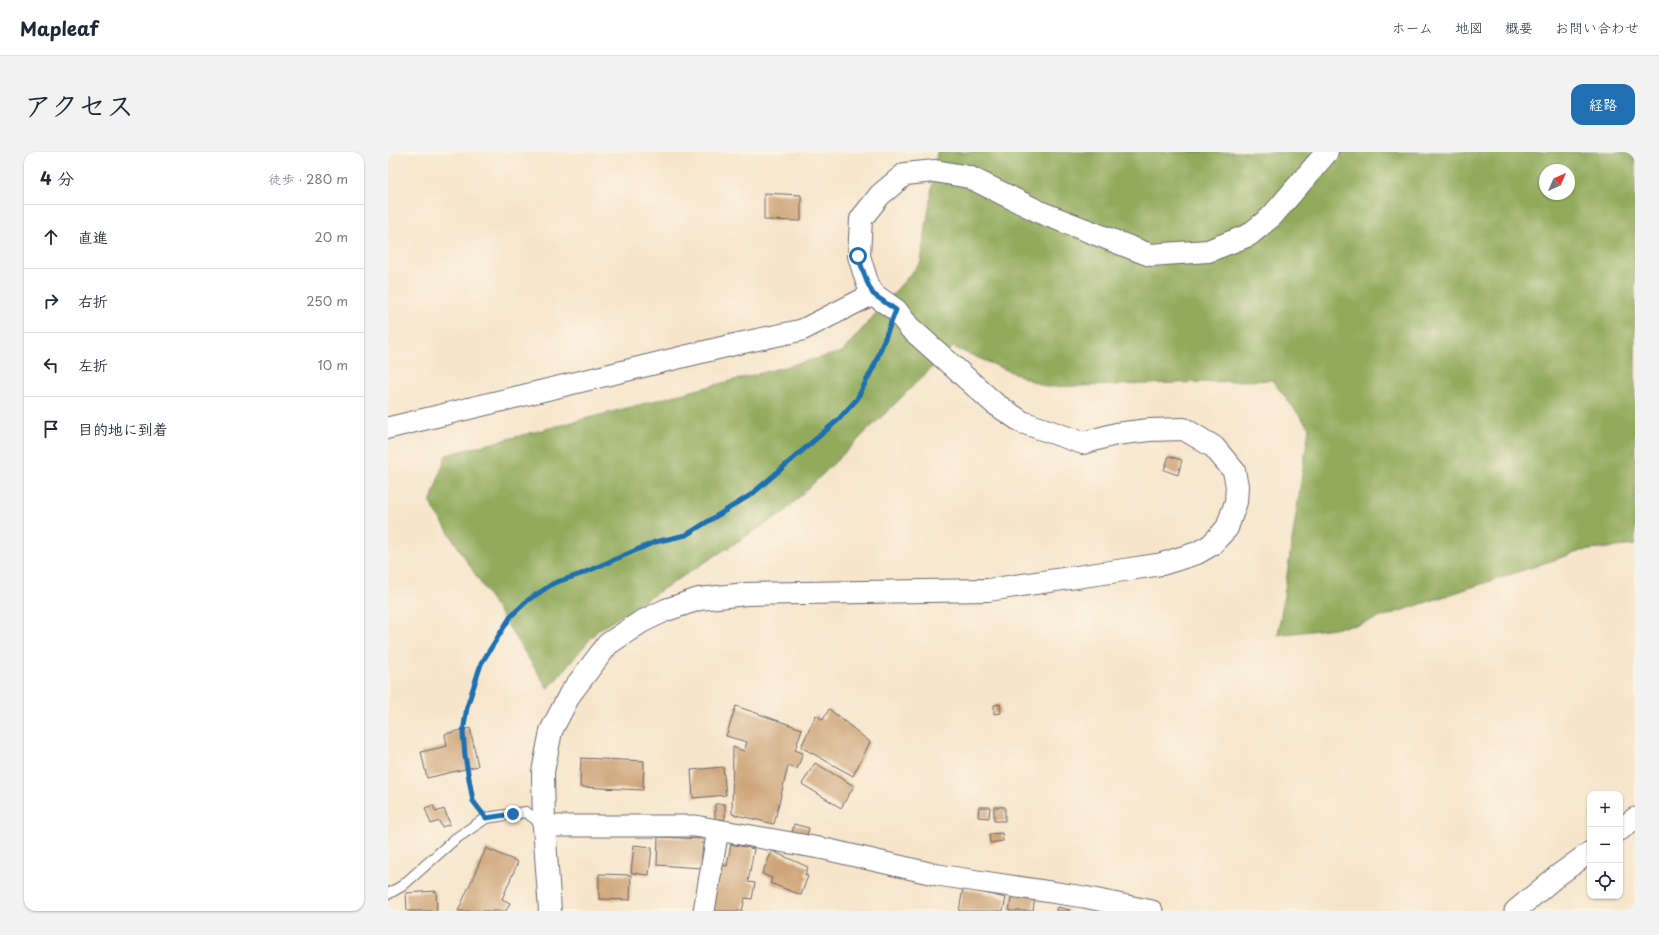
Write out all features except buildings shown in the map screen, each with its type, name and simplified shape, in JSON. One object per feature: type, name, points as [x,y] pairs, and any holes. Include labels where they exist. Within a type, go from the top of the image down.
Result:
[{"type":"street","points":[[550,911],[544,826],[543,772],[551,731],[570,694],[608,644],[641,622],[666,610],[699,600],[746,594],[988,590],[1162,564],[1197,552],[1211,545],[1227,528],[1234,508],[1237,486],[1234,471],[1214,447],[1184,429],[1149,430],[1116,434],[1083,442],[1022,422],[994,402],[909,327],[896,310],[873,294],[858,256],[861,219],[880,195],[905,174],[935,171],[969,177],[1042,212],[1150,255],[1208,252],[1249,235],[1272,216],[1327,152]]},
{"type":"street","points":[[388,428],[802,330],[873,294]]},
{"type":"street","points":[[1623,828],[1635,818]]},
{"type":"street","points":[[544,826],[695,826],[825,849],[938,875],[1084,897],[1152,911]]},
{"type":"street","points":[[704,911],[718,830]]},
{"type":"street","points":[[1515,911],[1557,876],[1587,854]]},
{"type":"lane","points":[[388,894],[402,886],[455,839],[486,818],[526,812],[544,826]]},
{"type":"path","points":[[486,818],[473,801],[465,756],[463,732],[467,707],[481,664],[511,616],[528,600],[554,583],[581,574],[655,542],[686,535],[752,494],[839,419],[857,399],[874,366],[896,310]]},
{"type":"green space","points":[[937,152],[1635,152],[1635,545],[1581,551],[1358,625],[1278,635],[1309,428],[1272,380],[1046,387],[953,347],[784,512],[597,631],[548,689],[430,503],[446,455],[842,352],[921,262]]},
{"type":"route","points":[[513,814],[486,818],[473,801],[465,756],[463,732],[467,707],[481,664],[511,616],[528,600],[554,583],[581,574],[655,542],[686,535],[752,494],[839,419],[857,399],[874,366],[896,310],[873,294],[858,256]]}]
